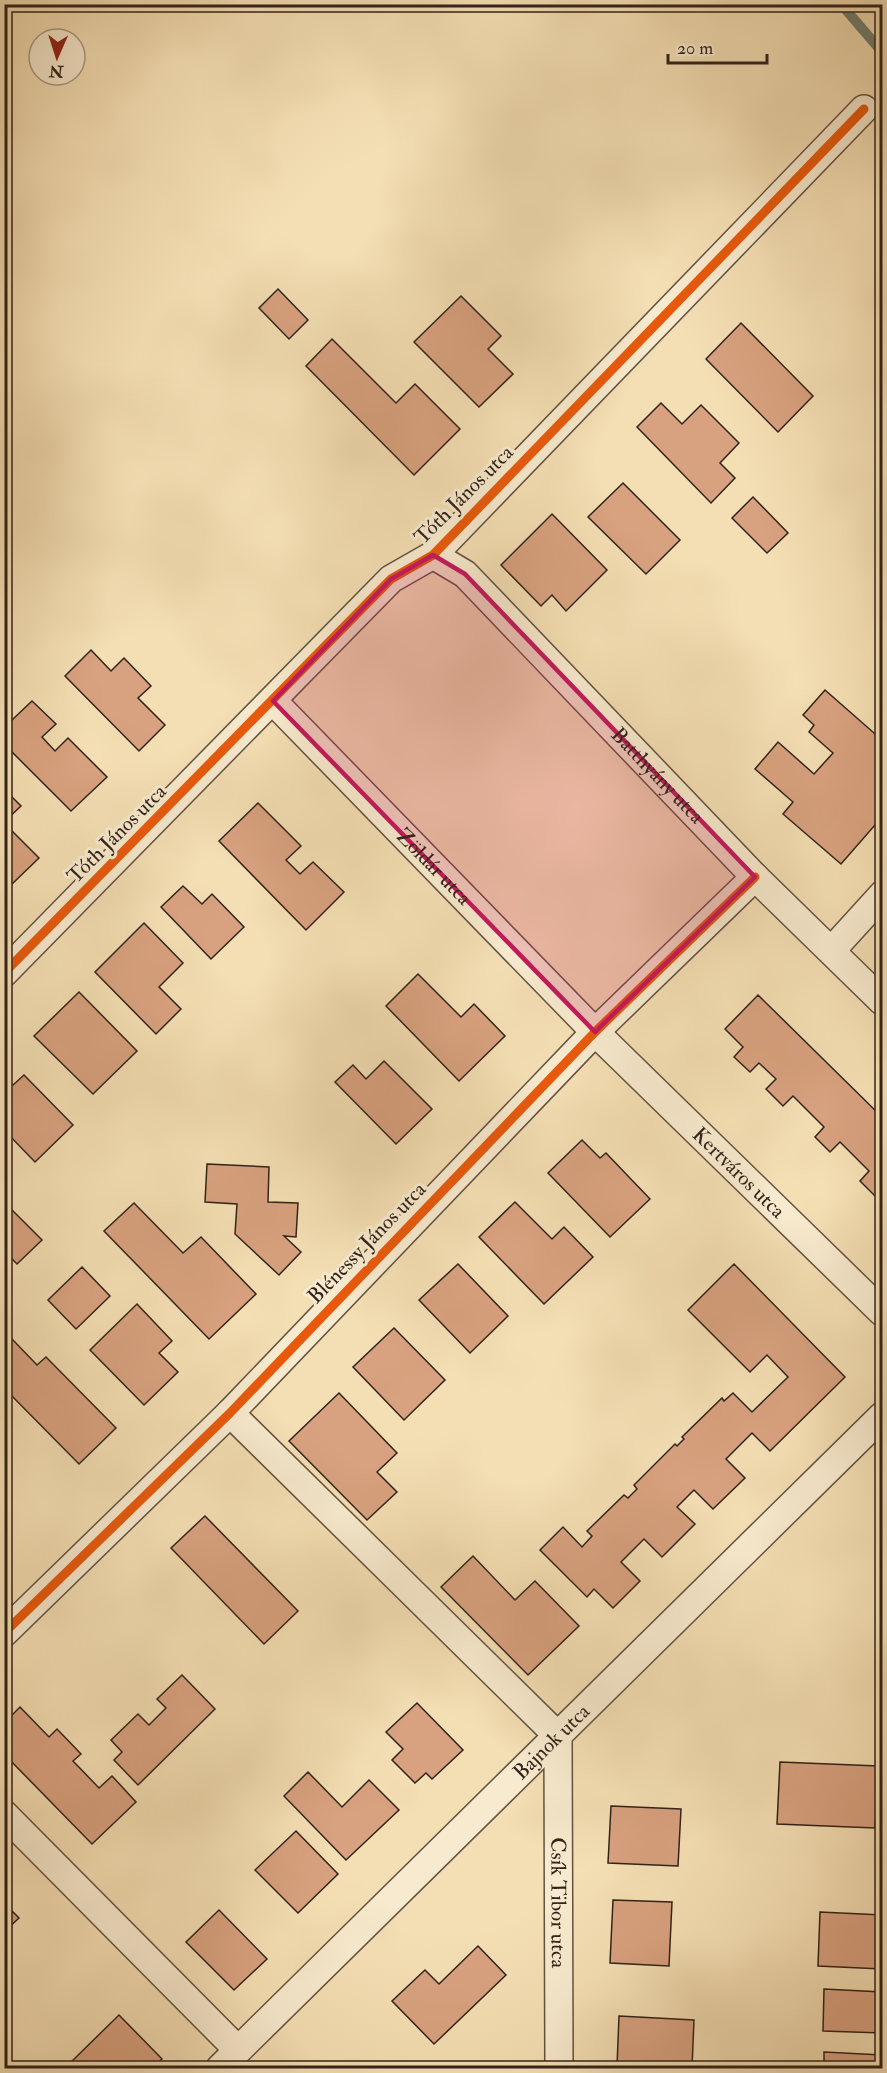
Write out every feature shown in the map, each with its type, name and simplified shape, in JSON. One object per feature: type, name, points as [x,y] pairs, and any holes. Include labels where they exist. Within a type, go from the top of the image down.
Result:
[{"type":"street","name":"Tóth János utca","points":[[4,973],[391,579],[433,555],[864,109]]},
{"type":"street","name":"Batthyány utca","points":[[433,555],[465,574],[755,877],[882,1001]]},
{"type":"street","name":"Zöldár utca","points":[[273,701],[595,1032]]},
{"type":"street","name":"Blénessy János utca","points":[[4,1633],[230,1413],[595,1032],[755,877]]},
{"type":"street","points":[[832,950],[882,895]]},
{"type":"street","name":"Kertváros utca","points":[[595,1032],[882,1312]]},
{"type":"street","points":[[230,1413],[558,1736]]},
{"type":"street","name":"Bajnok utca","points":[[229,2059],[882,1416]]},
{"type":"street","name":"Csík Tibor utca","points":[[558,1736],[559,2068]]},
{"type":"street","points":[[4,1814],[229,2059]]},
{"type":"highlighted area","points":[[433,555],[465,574],[755,877],[595,1032],[273,701],[391,579]]},
{"type":"building","points":[[278,289],[308,320],[289,339],[259,308]]},
{"type":"building","points":[[461,296],[501,336],[488,349],[513,374],[479,407],[414,342]]},
{"type":"building","points":[[741,323],[813,396],[778,432],[706,359]]},
{"type":"building","points":[[332,339],[396,403],[415,384],[460,429],[414,475],[306,366]]},
{"type":"building","points":[[661,403],[682,424],[701,405],[739,443],[720,463],[735,478],[711,503],[637,427]]},
{"type":"building","points":[[623,483],[680,540],[646,574],[588,517]]},
{"type":"building","points":[[753,497],[788,533],[767,553],[732,518]]},
{"type":"building","points":[[552,514],[607,570],[566,611],[552,595],[541,606],[501,565]]},
{"type":"building","points":[[91,650],[111,671],[124,658],[151,686],[138,698],[165,725],[139,751],[65,676]]},
{"type":"building","points":[[825,690],[882,740],[882,786],[876,793],[882,799],[882,817],[841,864],[783,814],[793,802],[755,769],[778,742],[814,774],[833,753],[809,732],[814,725],[803,715]]},
{"type":"building","points":[[32,701],[56,724],[42,737],[55,751],[68,738],[107,777],[71,811],[4,744],[4,721],[9,717],[12,720]]},
{"type":"building","points":[[4,789],[21,806],[4,822]]},
{"type":"building","points":[[258,803],[301,846],[286,860],[300,874],[313,862],[344,892],[306,930],[219,841]]},
{"type":"building","points":[[4,823],[39,858],[12,884],[4,877]]},
{"type":"building","points":[[183,886],[202,904],[212,894],[244,927],[211,959],[161,907]]},
{"type":"building","points":[[144,923],[183,963],[159,987],[181,1009],[156,1034],[95,972]]},
{"type":"building","points":[[418,974],[461,1017],[474,1004],[505,1036],[459,1081],[386,1006]]},
{"type":"building","points":[[79,992],[137,1051],[93,1094],[34,1036]]},
{"type":"building","points":[[758,995],[882,1117],[882,1190],[876,1197],[860,1181],[869,1171],[840,1142],[830,1152],[815,1137],[824,1127],[793,1096],[783,1106],[766,1089],[776,1079],[759,1063],[750,1072],[734,1057],[743,1047],[725,1029]]},
{"type":"building","points":[[384,1061],[432,1109],[396,1144],[335,1082],[353,1065],[366,1079]]},
{"type":"building","points":[[24,1075],[73,1125],[35,1162],[4,1130],[4,1077],[13,1085]]},
{"type":"building","points":[[582,1140],[600,1158],[606,1153],[650,1199],[610,1237],[548,1173]]},
{"type":"building","points":[[207,1164],[269,1167],[268,1202],[298,1203],[296,1237],[284,1236],[301,1252],[279,1275],[235,1234],[237,1204],[205,1202]]},
{"type":"building","points":[[515,1202],[552,1239],[564,1227],[593,1257],[544,1304],[479,1237]]},
{"type":"building","points":[[134,1203],[183,1253],[201,1237],[256,1294],[209,1339],[104,1231]]},
{"type":"building","points":[[11,1209],[42,1240],[17,1264],[4,1251],[4,1216]]},
{"type":"building","points":[[458,1264],[508,1316],[470,1353],[419,1300]]},
{"type":"building","points":[[734,1264],[845,1377],[770,1451],[752,1433],[726,1459],[745,1478],[713,1509],[694,1490],[677,1507],[695,1524],[662,1557],[644,1539],[621,1562],[640,1581],[613,1608],[594,1589],[587,1597],[540,1550],[563,1527],[582,1547],[592,1536],[587,1531],[624,1495],[628,1498],[637,1489],[634,1485],[675,1444],[677,1446],[684,1439],[682,1437],[722,1398],[724,1401],[733,1393],[752,1412],[788,1377],[767,1355],[750,1372],[688,1310]]},
{"type":"building","points":[[82,1267],[110,1296],[76,1329],[48,1300]]},
{"type":"building","points":[[137,1304],[172,1341],[159,1353],[178,1372],[144,1405],[90,1350]]},
{"type":"building","points":[[394,1328],[445,1380],[404,1420],[353,1367]]},
{"type":"building","points":[[12,1339],[37,1365],[46,1357],[116,1428],[79,1464],[4,1388],[4,1346]]},
{"type":"building","points":[[339,1393],[397,1453],[377,1472],[397,1492],[367,1520],[289,1441]]},
{"type":"building","points":[[205,1516],[298,1611],[264,1644],[171,1548]]},
{"type":"building","points":[[473,1556],[515,1600],[535,1581],[579,1626],[528,1675],[441,1587]]},
{"type":"building","points":[[182,1675],[215,1709],[138,1785],[114,1760],[122,1752],[111,1740],[138,1714],[149,1725],[166,1708],[157,1699]]},
{"type":"building","points":[[417,1703],[463,1750],[432,1779],[426,1773],[415,1783],[392,1760],[403,1749],[386,1732]]},
{"type":"building","points":[[20,1707],[49,1737],[57,1729],[81,1754],[73,1761],[99,1788],[112,1776],[136,1802],[92,1844],[4,1754],[4,1723]]},
{"type":"building","points":[[780,1762],[878,1766],[875,1828],[777,1824]]},
{"type":"building","points":[[308,1772],[342,1807],[369,1780],[399,1810],[346,1860],[284,1796]]},
{"type":"building","points":[[611,1806],[681,1809],[678,1866],[608,1863]]},
{"type":"building","points":[[296,1831],[338,1874],[298,1913],[255,1870]]},
{"type":"building","points":[[613,1900],[672,1902],[669,1966],[610,1963]]},
{"type":"building","points":[[4,1903],[19,1918],[4,1932]]},
{"type":"building","points":[[219,1910],[267,1959],[234,1990],[186,1942]]},
{"type":"building","points":[[820,1912],[882,1915],[882,1969],[818,1966]]},
{"type":"building","points":[[478,1946],[506,1975],[434,2044],[392,2001],[425,1970],[439,1984]]},
{"type":"building","points":[[824,1989],[882,1992],[882,2033],[823,2031]]},
{"type":"building","points":[[119,2015],[162,2059],[152,2068],[65,2068]]},
{"type":"building","points":[[619,2016],[694,2020],[692,2068],[617,2066]]},
{"type":"building","points":[[824,2052],[882,2055],[882,2068],[824,2068]]},
{"type":"waterway","points":[[841,4],[882,52]]},
{"type":"cycle path","points":[[4,973],[391,579],[433,555],[864,109]]},
{"type":"cycle path","points":[[4,1633],[230,1413],[595,1032],[755,877]]}]
